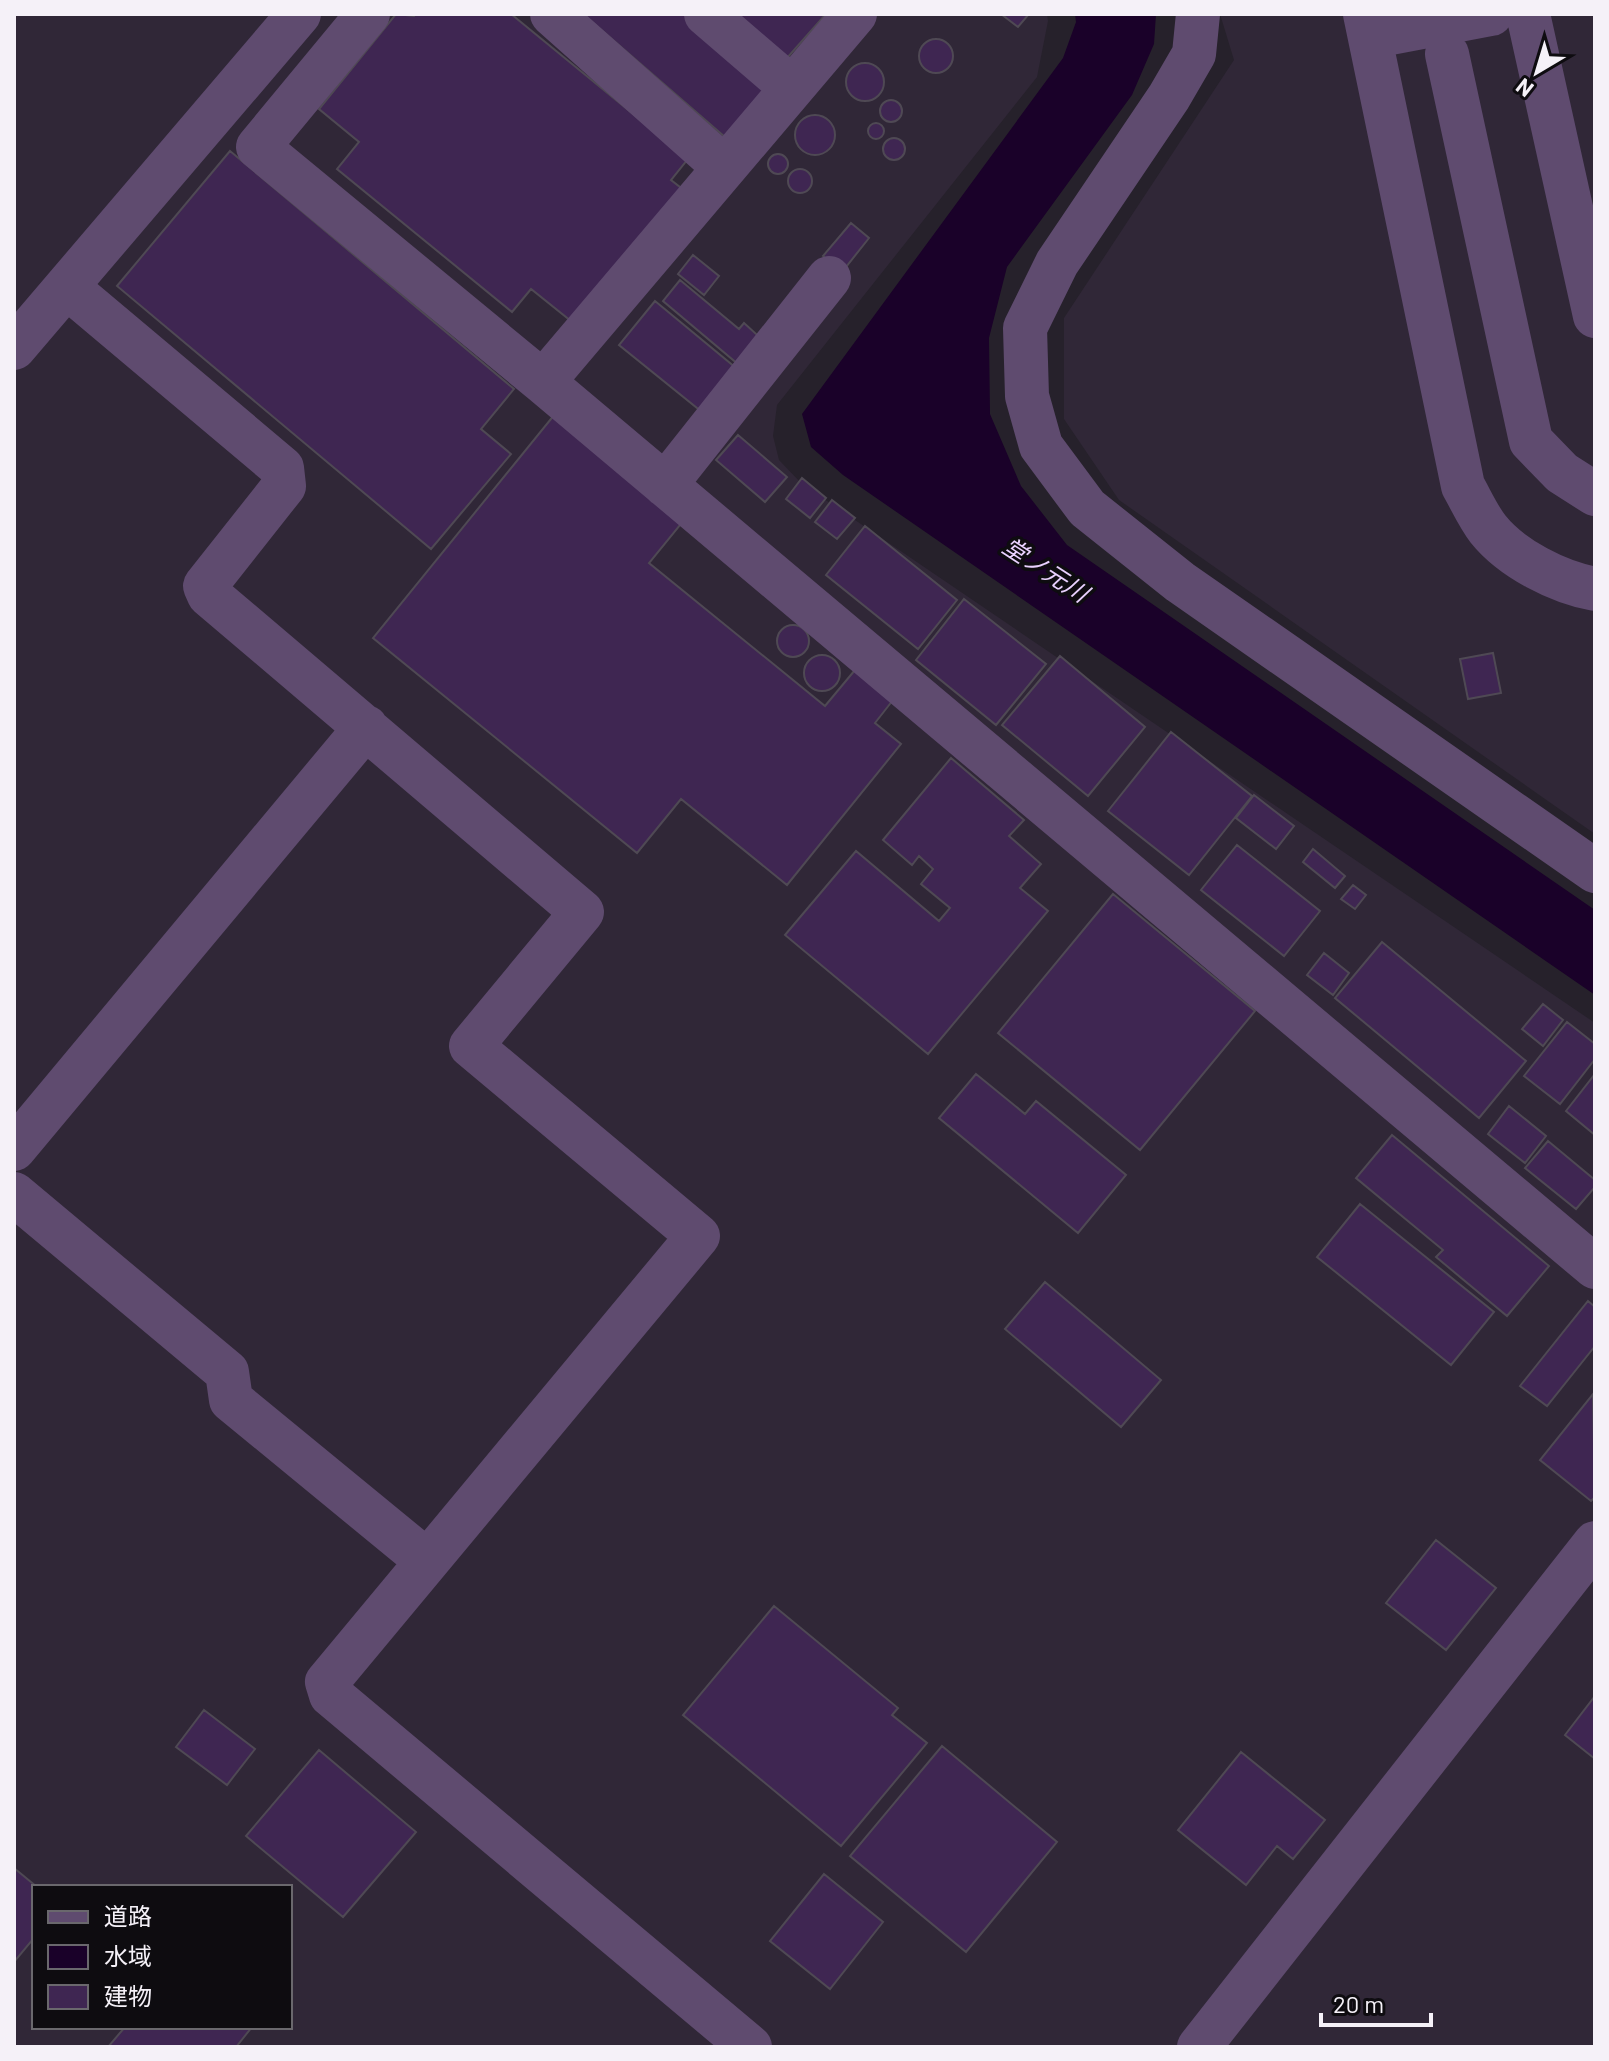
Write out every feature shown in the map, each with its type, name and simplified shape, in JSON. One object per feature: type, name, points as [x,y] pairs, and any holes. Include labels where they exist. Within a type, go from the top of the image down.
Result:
[{"type":"street","points":[[14,348],[299,14]]},
{"type":"street","points":[[368,14],[258,147],[1591,1256]]},
{"type":"street","points":[[552,14],[724,167]]},
{"type":"street","points":[[706,14],[792,88]]},
{"type":"street","points":[[543,382],[855,14]]},
{"type":"street","points":[[1228,14],[1196,34],[1169,97],[1057,263],[1025,328],[1027,396],[1041,446],[1087,508],[1180,582],[1595,871]]},
{"type":"street","points":[[1491,14],[1368,26],[1463,486],[1489,530],[1527,561],[1567,584],[1595,589]]},
{"type":"street","points":[[1528,14],[1595,316]]},
{"type":"street","points":[[1447,54],[1531,441],[1562,473],[1595,494]]},
{"type":"street","points":[[665,485],[829,278]]},
{"type":"street","points":[[67,287],[282,468],[284,486],[205,586],[209,595],[582,912],[471,1046],[698,1236],[327,1682],[331,1695],[750,2047]]},
{"type":"street","points":[[14,1149],[366,727]]},
{"type":"street","points":[[14,1194],[227,1372],[231,1400],[427,1561]]},
{"type":"street","points":[[1199,2047],[1595,1543]]},
{"type":"shaded area","points":[[14,14],[1047,14],[1037,77],[777,405],[773,436],[779,460],[802,484],[1595,1023],[1595,2047],[14,2047]]},
{"type":"shaded area","points":[[1220,14],[1595,14],[1595,834],[1119,500],[1064,419],[1064,318],[1234,60]]},
{"type":"water","name":"堂ノ元川","points":[[1075,14],[1156,14],[1154,44],[1132,95],[1007,267],[989,338],[990,414],[1021,486],[1067,545],[1595,910],[1595,995],[843,475],[811,447],[802,414],[1063,58],[1076,22]]},
{"type":"building","points":[[396,14],[511,14],[688,159],[671,180],[685,191],[576,325],[531,289],[512,312],[337,169],[359,142],[319,109]]},
{"type":"building","points":[[583,14],[692,14],[779,91],[733,144]]},
{"type":"building","points":[[736,14],[826,14],[787,58]]},
{"type":"building","points":[[1001,14],[1029,14],[1018,27]]},
{"type":"building","points":[[936,39],[948,44],[953,56],[948,68],[936,73],[924,68],[919,56],[924,44]]},
{"type":"building","points":[[865,63],[878,69],[884,82],[878,95],[865,101],[852,95],[846,82],[852,69]]},
{"type":"building","points":[[891,100],[899,103],[902,111],[899,119],[891,122],[883,119],[880,111],[883,103]]},
{"type":"building","points":[[815,115],[829,121],[835,135],[829,149],[815,155],[801,149],[795,135],[801,121]]},
{"type":"building","points":[[876,123],[882,125],[882,137],[876,139],[870,137],[868,131],[870,125]]},
{"type":"building","points":[[894,138],[902,141],[905,149],[902,157],[894,160],[886,157],[883,149],[886,141]]},
{"type":"building","points":[[230,151],[514,389],[481,429],[511,454],[431,549],[117,286]]},
{"type":"building","points":[[778,154],[785,157],[788,164],[785,171],[778,174],[771,171],[768,164],[771,157]]},
{"type":"building","points":[[800,169],[811,176],[812,181],[805,192],[800,193],[789,186],[788,181],[795,170]]},
{"type":"building","points":[[851,223],[869,238],[842,272],[823,256]]},
{"type":"building","points":[[693,255],[719,276],[704,295],[678,274]]},
{"type":"building","points":[[680,280],[739,329],[744,323],[767,344],[745,370],[663,301]]},
{"type":"building","points":[[655,301],[742,373],[707,416],[619,345]]},
{"type":"building","points":[[555,414],[685,519],[649,563],[825,706],[855,670],[893,700],[875,723],[901,744],[787,885],[681,799],[637,853],[373,638]]},
{"type":"building","points":[[738,435],[787,477],[765,502],[716,460]]},
{"type":"building","points":[[802,478],[826,498],[810,518],[786,499]]},
{"type":"building","points":[[832,500],[855,518],[837,539],[815,522]]},
{"type":"building","points":[[865,526],[957,600],[918,649],[826,575]]},
{"type":"building","points":[[964,599],[1046,664],[996,725],[916,660]]},
{"type":"building","points":[[793,625],[805,629],[809,641],[805,653],[793,657],[781,653],[777,641],[781,629]]},
{"type":"building","points":[[1493,653],[1501,693],[1468,699],[1460,659]]},
{"type":"building","points":[[822,655],[835,660],[840,673],[835,686],[822,691],[809,686],[804,673],[809,660]]},
{"type":"building","points":[[1060,656],[1145,727],[1088,796],[1002,725]]},
{"type":"building","points":[[1171,732],[1252,796],[1189,875],[1108,811]]},
{"type":"building","points":[[951,758],[1024,820],[1009,836],[1041,864],[1020,888],[1048,911],[928,1054],[785,935],[856,851],[939,921],[950,908],[921,884],[933,869],[919,856],[912,865],[883,840]]},
{"type":"building","points":[[1254,795],[1294,826],[1276,849],[1236,818]]},
{"type":"building","points":[[1237,845],[1320,911],[1284,956],[1201,890]]},
{"type":"building","points":[[1313,849],[1345,876],[1335,888],[1303,862]]},
{"type":"building","points":[[1353,885],[1366,895],[1355,909],[1341,899]]},
{"type":"building","points":[[1113,894],[1255,1011],[1140,1150],[998,1033]]},
{"type":"building","points":[[1382,942],[1526,1061],[1479,1118],[1335,998]]},
{"type":"building","points":[[1324,953],[1349,973],[1333,995],[1307,975]]},
{"type":"building","points":[[1543,1004],[1563,1020],[1543,1046],[1522,1029]]},
{"type":"building","points":[[1567,1022],[1595,1044],[1595,1059],[1560,1104],[1524,1076]]},
{"type":"building","points":[[976,1074],[1025,1114],[1036,1101],[1126,1175],[1078,1233],[939,1118]]},
{"type":"building","points":[[1595,1074],[1595,1135],[1566,1111]]},
{"type":"building","points":[[1509,1106],[1546,1136],[1525,1163],[1488,1134]]},
{"type":"building","points":[[1392,1135],[1549,1266],[1507,1316],[1436,1257],[1443,1250],[1356,1178]]},
{"type":"building","points":[[1548,1141],[1595,1180],[1595,1187],[1576,1209],[1525,1168]]},
{"type":"building","points":[[1360,1204],[1494,1312],[1451,1365],[1317,1257]]},
{"type":"building","points":[[1045,1282],[1161,1380],[1121,1427],[1005,1329]]},
{"type":"building","points":[[1588,1301],[1595,1307],[1595,1346],[1547,1406],[1520,1386]]},
{"type":"building","points":[[1593,1394],[1595,1497],[1591,1501],[1540,1460]]},
{"type":"building","points":[[1436,1540],[1496,1588],[1446,1650],[1386,1603]]},
{"type":"building","points":[[774,1606],[898,1708],[892,1715],[927,1743],[841,1846],[683,1715]]},
{"type":"building","points":[[1595,1696],[1595,1759],[1565,1735]]},
{"type":"building","points":[[204,1710],[255,1749],[227,1785],[176,1747]]},
{"type":"building","points":[[942,1746],[1057,1842],[966,1952],[850,1856]]},
{"type":"building","points":[[319,1750],[416,1832],[343,1917],[246,1836]]},
{"type":"building","points":[[1241,1752],[1325,1820],[1293,1859],[1277,1846],[1246,1885],[1178,1830]]},
{"type":"building","points":[[14,1868],[35,1885],[32,1885],[32,1940],[14,1962]]},
{"type":"building","points":[[824,1874],[883,1922],[830,1989],[770,1941]]},
{"type":"building","points":[[123,2029],[250,2029],[236,2047],[108,2047]]}]
